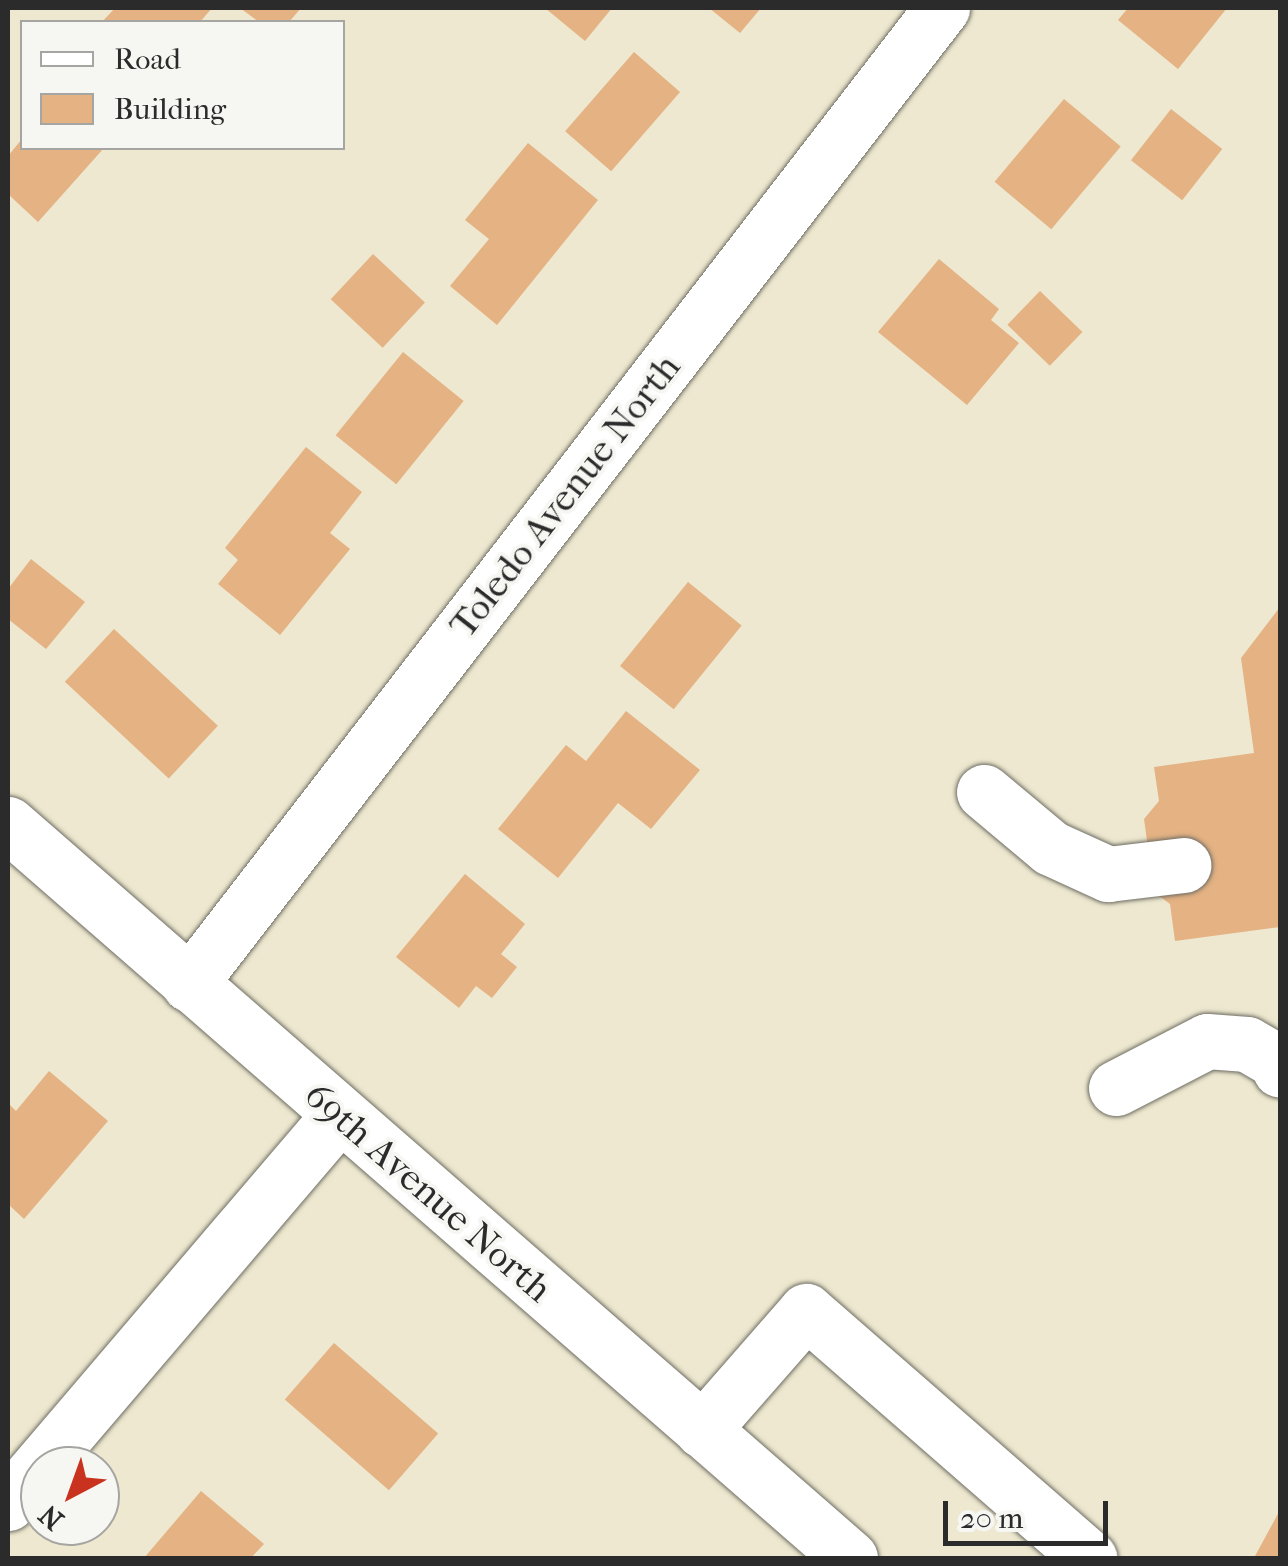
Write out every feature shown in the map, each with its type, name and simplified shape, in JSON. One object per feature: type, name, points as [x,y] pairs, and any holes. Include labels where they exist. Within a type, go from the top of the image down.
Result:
[{"type":"street","name":"Toledo Avenue North","points":[[189,984],[942,8]]},
{"type":"street","points":[[984,792],[1051,848],[1108,874],[1182,865]]},
{"type":"street","name":"69th Avenue North","points":[[8,824],[850,1558]]},
{"type":"street","points":[[1116,1088],[1207,1042],[1247,1044],[1276,1061],[1280,1070]]},
{"type":"street","points":[[8,1503],[340,1114]]},
{"type":"street","points":[[702,1430],[806,1311],[1089,1558]]},
{"type":"building","points":[[115,8],[212,8],[202,20],[104,20]]},
{"type":"building","points":[[240,8],[301,8],[291,20],[256,20]]},
{"type":"building","points":[[545,8],[612,8],[585,41]]},
{"type":"building","points":[[709,8],[761,8],[740,33]]},
{"type":"building","points":[[1128,8],[1227,8],[1178,69],[1118,20]]},
{"type":"building","points":[[634,52],[680,92],[611,171],[565,131]]},
{"type":"building","points":[[1064,99],[1121,147],[1051,229],[995,182]]},
{"type":"building","points":[[1171,109],[1222,149],[1182,200],[1131,160]]},
{"type":"building","points":[[20,141],[20,150],[102,150],[38,222],[8,194],[8,156]]},
{"type":"building","points":[[528,143],[598,200],[497,325],[450,286],[489,239],[465,220]]},
{"type":"building","points":[[373,254],[425,302],[383,348],[331,299]]},
{"type":"building","points":[[939,259],[999,309],[991,320],[1019,343],[967,405],[878,332]]},
{"type":"building","points":[[1040,291],[1082,332],[1050,366],[1007,325]]},
{"type":"building","points":[[403,352],[464,401],[396,484],[336,435]]},
{"type":"building","points":[[306,447],[362,492],[330,533],[350,549],[280,635],[218,584],[238,560],[225,548]]},
{"type":"building","points":[[31,559],[85,602],[46,649],[8,619],[8,589]]},
{"type":"building","points":[[688,582],[742,625],[674,709],[620,666]]},
{"type":"building","points":[[1280,607],[1280,927],[1175,941],[1170,904],[1154,892],[1144,819],[1159,801],[1154,767],[1254,753],[1241,658]]},
{"type":"building","points":[[114,629],[218,726],[169,779],[65,682]]},
{"type":"building","points":[[626,711],[700,770],[651,829],[618,803],[558,878],[498,829],[566,745],[586,761]]},
{"type":"building","points":[[465,874],[525,924],[501,954],[517,967],[492,998],[476,986],[459,1008],[396,957]]},
{"type":"building","points":[[49,1071],[108,1121],[24,1219],[8,1204],[8,1103],[16,1111]]},
{"type":"building","points":[[334,1343],[438,1434],[389,1490],[285,1400]]},
{"type":"building","points":[[201,1491],[264,1544],[251,1558],[144,1558]]},
{"type":"building","points":[[1280,1510],[1280,1558],[1254,1558]]}]
